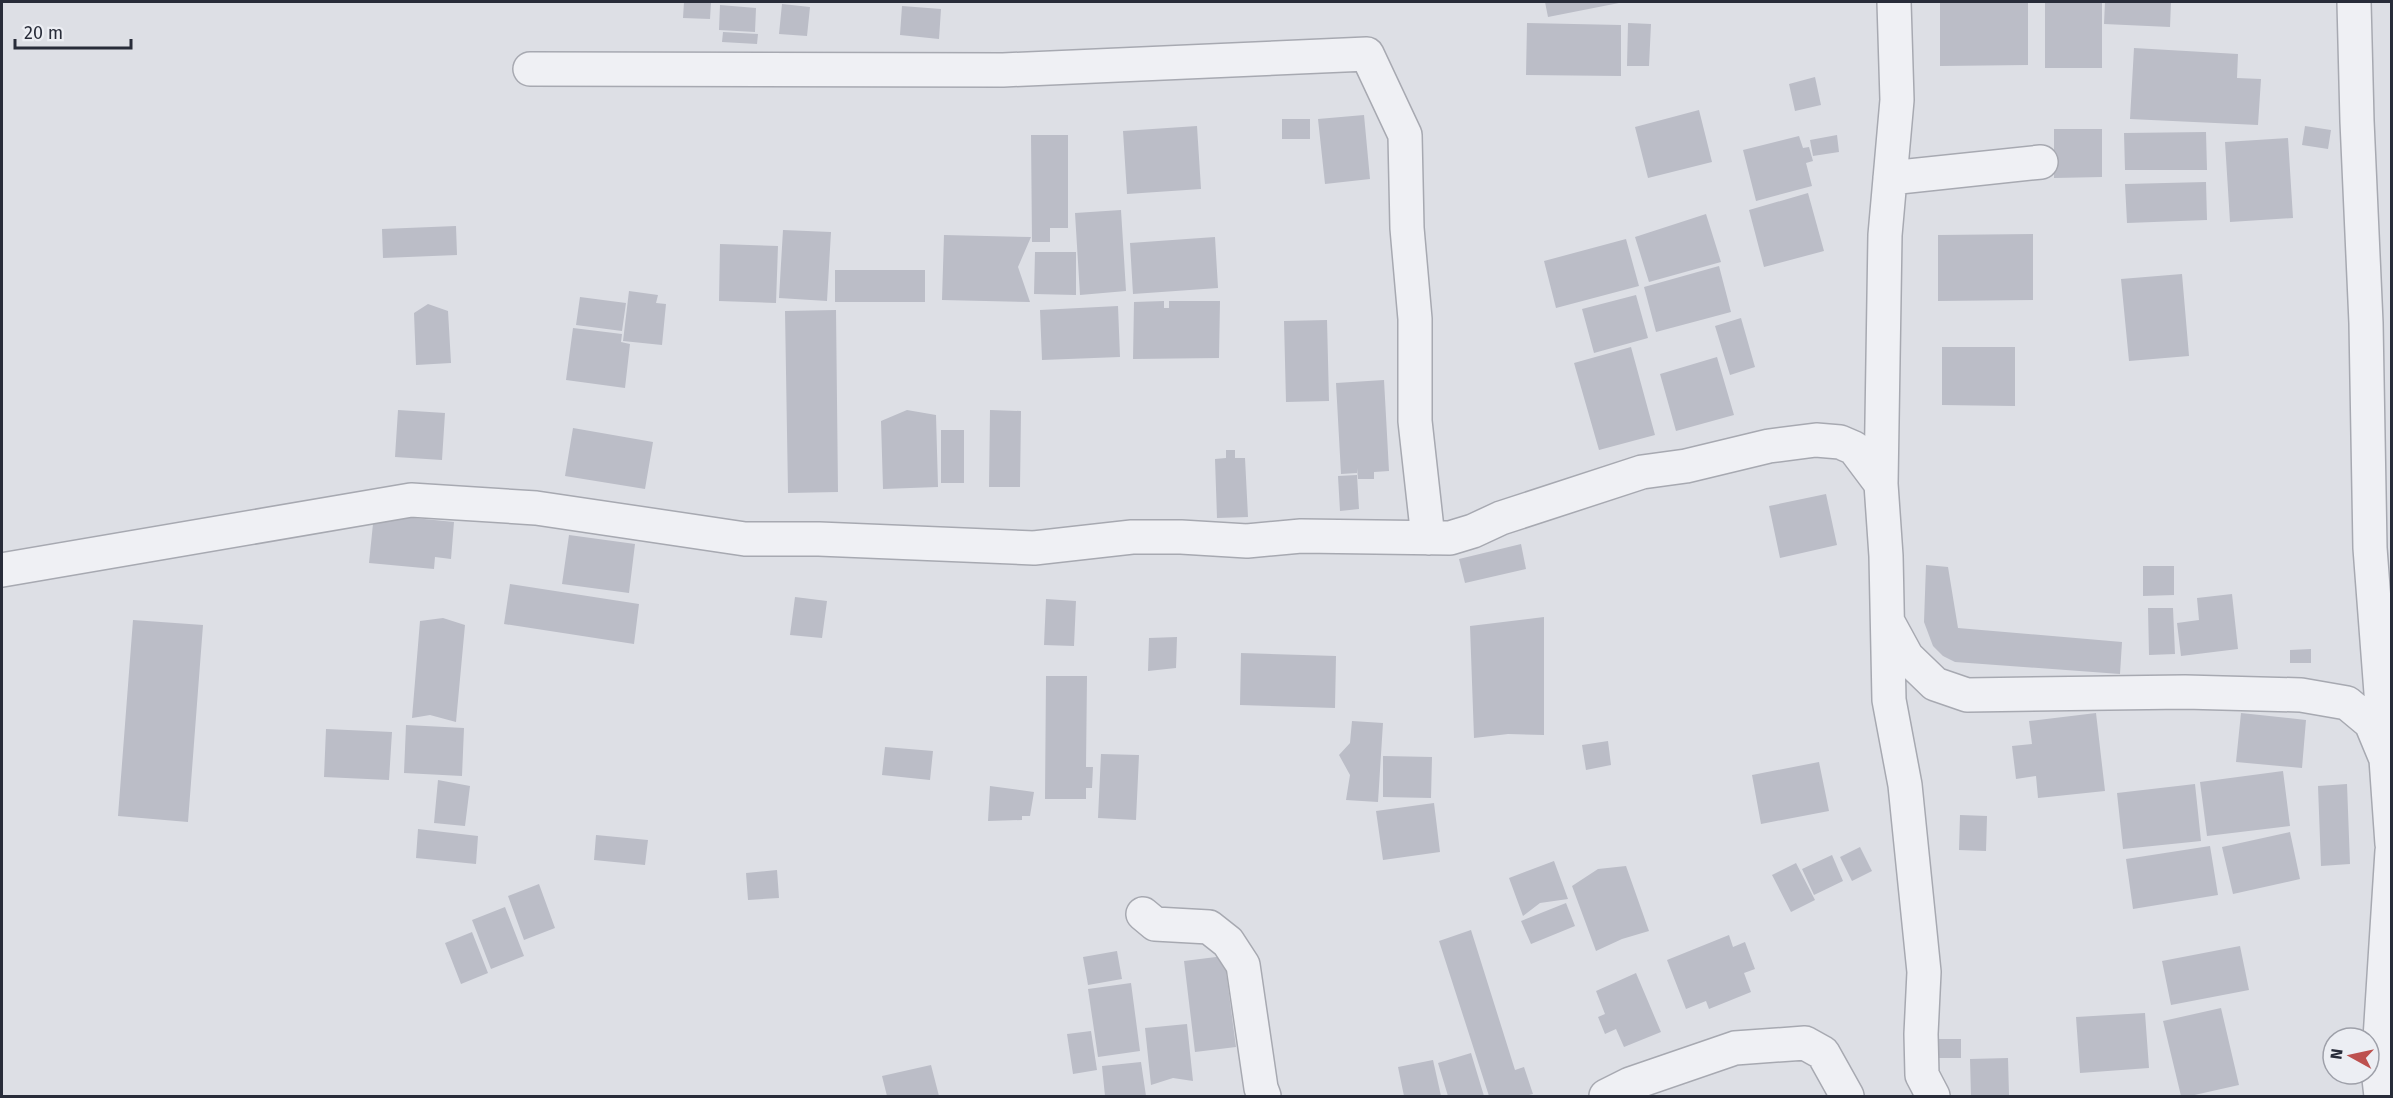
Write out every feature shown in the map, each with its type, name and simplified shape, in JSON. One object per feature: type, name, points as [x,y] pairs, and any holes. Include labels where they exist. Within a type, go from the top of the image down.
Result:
[{"type":"street","points":[[1894,2],[1897,100],[1885,235],[1881,483],[1889,700],[1905,785],[1924,972],[1922,1075],[1933,1096]]},
{"type":"street","points":[[2354,2],[2366,323],[2370,548],[2391,844]]},
{"type":"street","points":[[530,69],[1003,70],[1367,54],[1405,135],[1407,228],[1414,319],[1415,421],[1428,538]]},
{"type":"street","points":[[1890,178],[2041,162]]},
{"type":"street","points":[[2,570],[411,500],[536,508],[745,539],[819,539],[1034,548],[1132,537],[1247,541],[1301,536],[1450,538],[1473,531],[1501,518],[1642,472],[1686,466],[1769,446],[1816,440],[1840,442],[1854,448],[1881,483]]},
{"type":"street","points":[[1887,616],[1891,630],[1907,657],[1935,684],[1967,696],[2185,692],[2301,695],[2347,703],[2371,723],[2386,759]]},
{"type":"street","points":[[2381,1096],[2378,1070],[2391,850]]},
{"type":"street","points":[[1143,914],[1155,924],[1209,927],[1228,942],[1243,966],[1264,1096]]},
{"type":"street","points":[[1606,1096],[1629,1084],[1735,1048],[1804,1043],[1823,1053],[1847,1096]]},
{"type":"building","points":[[684,2],[711,2],[710,19],[683,18]]},
{"type":"building","points":[[1545,2],[1619,2],[1619,3],[1548,17]]},
{"type":"building","points":[[1940,2],[2028,2],[2028,65],[1940,66]]},
{"type":"building","points":[[2045,2],[2102,2],[2102,68],[2045,68]]},
{"type":"building","points":[[2105,2],[2171,2],[2170,27],[2104,24]]},
{"type":"building","points":[[782,4],[810,7],[807,36],[779,34]]},
{"type":"building","points":[[720,5],[756,8],[755,32],[719,30]]},
{"type":"building","points":[[902,6],[941,9],[939,39],[900,35]]},
{"type":"building","points":[[1527,23],[1621,25],[1621,76],[1526,75]]},
{"type":"building","points":[[1628,23],[1651,24],[1649,66],[1627,66]]},
{"type":"building","points":[[723,32],[758,34],[757,44],[722,42]]},
{"type":"building","points":[[2134,48],[2238,54],[2237,78],[2261,79],[2258,125],[2130,119]]},
{"type":"building","points":[[1815,77],[1821,105],[1795,111],[1789,84]]},
{"type":"building","points":[[1699,110],[1712,162],[1648,178],[1635,127]]},
{"type":"building","points":[[1364,115],[1370,179],[1325,184],[1318,119]]},
{"type":"building","points":[[1282,119],[1310,119],[1310,139],[1282,139]]},
{"type":"building","points":[[1197,126],[1201,189],[1127,194],[1123,131]]},
{"type":"building","points":[[2305,126],[2331,130],[2328,149],[2302,145]]},
{"type":"building","points":[[2054,129],[2102,129],[2102,177],[2054,178]]},
{"type":"building","points":[[2206,132],[2207,170],[2125,170],[2124,133]]},
{"type":"building","points":[[1031,135],[1068,135],[1068,228],[1050,228],[1050,242],[1032,242]]},
{"type":"building","points":[[1837,135],[1839,152],[1813,156],[1810,140]]},
{"type":"building","points":[[1799,136],[1803,148],[1809,147],[1813,161],[1806,163],[1812,186],[1756,201],[1743,150]]},
{"type":"building","points":[[2288,138],[2293,218],[2230,222],[2225,142]]},
{"type":"building","points":[[2206,182],[2207,220],[2127,223],[2125,184]]},
{"type":"building","points":[[1808,193],[1824,251],[1764,267],[1749,210]]},
{"type":"building","points":[[1121,210],[1126,291],[1080,295],[1075,213]]},
{"type":"building","points":[[1706,214],[1721,262],[1649,282],[1635,237]]},
{"type":"building","points":[[456,226],[457,255],[383,258],[382,229]]},
{"type":"building","points":[[783,230],[831,232],[827,301],[779,298]]},
{"type":"building","points":[[2033,234],[2033,300],[1938,301],[1938,235]]},
{"type":"building","points":[[944,235],[1031,237],[1018,267],[1030,302],[942,300]]},
{"type":"building","points":[[1215,237],[1218,288],[1133,294],[1130,243]]},
{"type":"building","points":[[1626,239],[1639,286],[1556,308],[1544,261]]},
{"type":"building","points":[[720,244],[778,246],[776,303],[719,301]]},
{"type":"building","points":[[1035,252],[1076,252],[1076,295],[1034,294]]},
{"type":"building","points":[[1719,266],[1731,312],[1656,332],[1644,287]]},
{"type":"building","points":[[835,270],[925,270],[925,302],[835,302]]},
{"type":"building","points":[[2182,274],[2189,356],[2129,361],[2121,279]]},
{"type":"building","points":[[629,291],[658,295],[656,303],[666,304],[662,345],[623,341]]},
{"type":"building","points":[[1636,295],[1648,338],[1594,353],[1582,309]]},
{"type":"building","points":[[580,297],[626,303],[622,331],[576,325]]},
{"type":"building","points":[[1164,301],[1164,308],[1169,308],[1169,301],[1220,301],[1219,358],[1133,359],[1134,302]]},
{"type":"building","points":[[428,304],[448,311],[451,363],[416,365],[414,313]]},
{"type":"building","points":[[1118,306],[1120,357],[1042,360],[1040,310]]},
{"type":"building","points":[[836,310],[838,492],[788,493],[785,311]]},
{"type":"building","points":[[1741,318],[1755,367],[1730,375],[1715,326]]},
{"type":"building","points":[[1327,320],[1329,401],[1286,402],[1284,321]]},
{"type":"building","points":[[573,328],[622,334],[621,342],[630,344],[625,388],[566,380]]},
{"type":"building","points":[[1631,347],[1655,435],[1599,450],[1574,363]]},
{"type":"building","points":[[1942,347],[2015,347],[2015,406],[1942,405]]},
{"type":"building","points":[[1717,357],[1734,415],[1676,431],[1660,374]]},
{"type":"building","points":[[1384,380],[1389,471],[1374,472],[1374,479],[1358,479],[1357,468],[1357,473],[1341,474],[1336,383]]},
{"type":"building","points":[[398,410],[445,413],[442,460],[395,457]]},
{"type":"building","points":[[907,410],[936,415],[938,487],[883,489],[881,421]]},
{"type":"building","points":[[990,410],[1021,411],[1020,487],[989,487]]},
{"type":"building","points":[[573,428],[653,442],[645,489],[565,476]]},
{"type":"building","points":[[941,430],[964,430],[964,483],[941,483]]},
{"type":"building","points":[[1226,450],[1235,450],[1235,458],[1245,458],[1248,517],[1217,518],[1215,459],[1226,458]]},
{"type":"building","points":[[1357,475],[1359,509],[1340,511],[1338,476]]},
{"type":"building","points":[[1826,494],[1837,545],[1780,558],[1769,506]]},
{"type":"building","points":[[374,514],[454,522],[451,559],[435,557],[434,569],[369,563]]},
{"type":"building","points":[[569,535],[635,544],[629,593],[562,584]]},
{"type":"building","points":[[1521,544],[1526,569],[1465,583],[1459,559]]},
{"type":"building","points":[[1926,565],[1948,567],[1958,628],[2122,642],[2120,674],[1955,662],[1943,656],[1933,646],[1924,622]]},
{"type":"building","points":[[2143,566],[2174,566],[2174,595],[2143,596]]},
{"type":"building","points":[[510,584],[639,604],[634,644],[504,624]]},
{"type":"building","points":[[2232,594],[2238,649],[2181,656],[2177,623],[2199,620],[2197,598]]},
{"type":"building","points":[[795,597],[827,601],[822,638],[790,635]]},
{"type":"building","points":[[1046,599],[1076,601],[1074,646],[1044,645]]},
{"type":"building","points":[[2148,608],[2173,608],[2175,654],[2149,655]]},
{"type":"building","points":[[1544,617],[1544,735],[1508,734],[1474,738],[1470,626]]},
{"type":"building","points":[[443,618],[465,625],[456,722],[430,715],[412,718],[420,621]]},
{"type":"building","points":[[133,620],[203,625],[188,822],[118,816]]},
{"type":"building","points":[[1177,637],[1176,668],[1148,671],[1149,638]]},
{"type":"building","points":[[2311,649],[2311,663],[2290,663],[2290,650]]},
{"type":"building","points":[[1241,653],[1336,656],[1335,708],[1240,705]]},
{"type":"building","points":[[1046,676],[1087,676],[1086,767],[1093,767],[1092,788],[1086,788],[1086,799],[1045,799]]},
{"type":"building","points":[[2096,713],[2105,791],[2038,798],[2036,776],[2016,779],[2012,746],[2032,744],[2029,721]]},
{"type":"building","points":[[2241,713],[2306,720],[2302,768],[2236,762]]},
{"type":"building","points":[[1352,721],[1383,723],[1378,802],[1346,800],[1350,775],[1339,755],[1350,743]]},
{"type":"building","points":[[406,725],[464,728],[462,776],[404,773]]},
{"type":"building","points":[[326,729],[392,732],[389,780],[324,777]]},
{"type":"building","points":[[1608,741],[1611,765],[1586,770],[1582,745]]},
{"type":"building","points":[[885,747],[933,751],[930,780],[882,775]]},
{"type":"building","points":[[1101,754],[1139,755],[1136,820],[1098,818]]},
{"type":"building","points":[[1383,756],[1432,757],[1431,798],[1383,797]]},
{"type":"building","points":[[1819,762],[1829,811],[1761,824],[1752,775]]},
{"type":"building","points":[[2283,771],[2290,826],[2207,836],[2200,782]]},
{"type":"building","points":[[438,780],[470,786],[465,826],[434,823]]},
{"type":"building","points":[[2195,784],[2201,841],[2123,849],[2117,793]]},
{"type":"building","points":[[2347,784],[2350,864],[2321,866],[2318,786]]},
{"type":"building","points":[[990,786],[1034,792],[1030,816],[1022,816],[1022,820],[988,821]]},
{"type":"building","points":[[1434,803],[1440,852],[1383,860],[1376,811]]},
{"type":"building","points":[[1960,815],[1987,816],[1986,851],[1959,850]]},
{"type":"building","points":[[418,829],[478,836],[476,864],[416,858]]},
{"type":"building","points":[[2290,832],[2300,879],[2233,894],[2222,847]]},
{"type":"building","points":[[596,835],[648,840],[645,865],[594,860]]},
{"type":"building","points":[[2210,846],[2218,895],[2133,909],[2126,859]]},
{"type":"building","points":[[1860,847],[1872,871],[1852,881],[1840,857]]},
{"type":"building","points":[[1832,855],[1843,881],[1814,895],[1802,869]]},
{"type":"building","points":[[1554,861],[1568,899],[1540,903],[1523,916],[1509,878]]},
{"type":"building","points":[[1796,863],[1815,900],[1791,912],[1772,875]]},
{"type":"building","points":[[1626,866],[1649,931],[1622,939],[1596,951],[1572,886],[1598,869]]},
{"type":"building","points":[[777,870],[779,898],[748,900],[746,873]]},
{"type":"building","points":[[539,884],[555,928],[524,940],[508,896]]},
{"type":"building","points":[[1566,903],[1575,926],[1531,944],[1521,921]]},
{"type":"building","points":[[505,907],[524,956],[491,969],[472,920]]},
{"type":"building","points":[[1471,930],[1515,1070],[1524,1067],[1533,1094],[1489,1096],[1439,941]]},
{"type":"building","points":[[472,932],[488,973],[461,984],[445,943]]},
{"type":"building","points":[[1729,935],[1733,947],[1745,942],[1755,969],[1744,973],[1751,992],[1709,1009],[1706,1001],[1686,1009],[1667,960]]},
{"type":"building","points":[[2240,946],[2249,990],[2171,1005],[2162,961]]},
{"type":"building","points":[[1117,951],[1122,979],[1088,985],[1083,957]]},
{"type":"building","points":[[1224,956],[1236,1047],[1195,1052],[1184,961]]},
{"type":"building","points":[[1636,973],[1661,1032],[1624,1047],[1616,1029],[1605,1034],[1598,1017],[1605,1014],[1596,991]]},
{"type":"building","points":[[1131,983],[1140,1051],[1098,1057],[1088,989]]},
{"type":"building","points":[[2221,1008],[2239,1085],[2181,1096],[2163,1021]]},
{"type":"building","points":[[2145,1013],[2149,1068],[2080,1073],[2076,1017]]},
{"type":"building","points":[[1187,1024],[1193,1081],[1173,1078],[1151,1085],[1145,1028]]},
{"type":"building","points":[[1091,1031],[1097,1070],[1073,1074],[1067,1034]]},
{"type":"building","points":[[1928,1039],[1961,1039],[1961,1058],[1928,1058]]},
{"type":"building","points":[[1471,1053],[1484,1096],[1448,1096],[1438,1063]]},
{"type":"building","points":[[2008,1058],[2009,1095],[1971,1096],[1970,1059]]},
{"type":"building","points":[[1433,1060],[1441,1096],[1404,1096],[1398,1067]]},
{"type":"building","points":[[1141,1062],[1146,1096],[1105,1096],[1102,1066]]},
{"type":"building","points":[[931,1065],[939,1096],[887,1096],[882,1076]]}]
